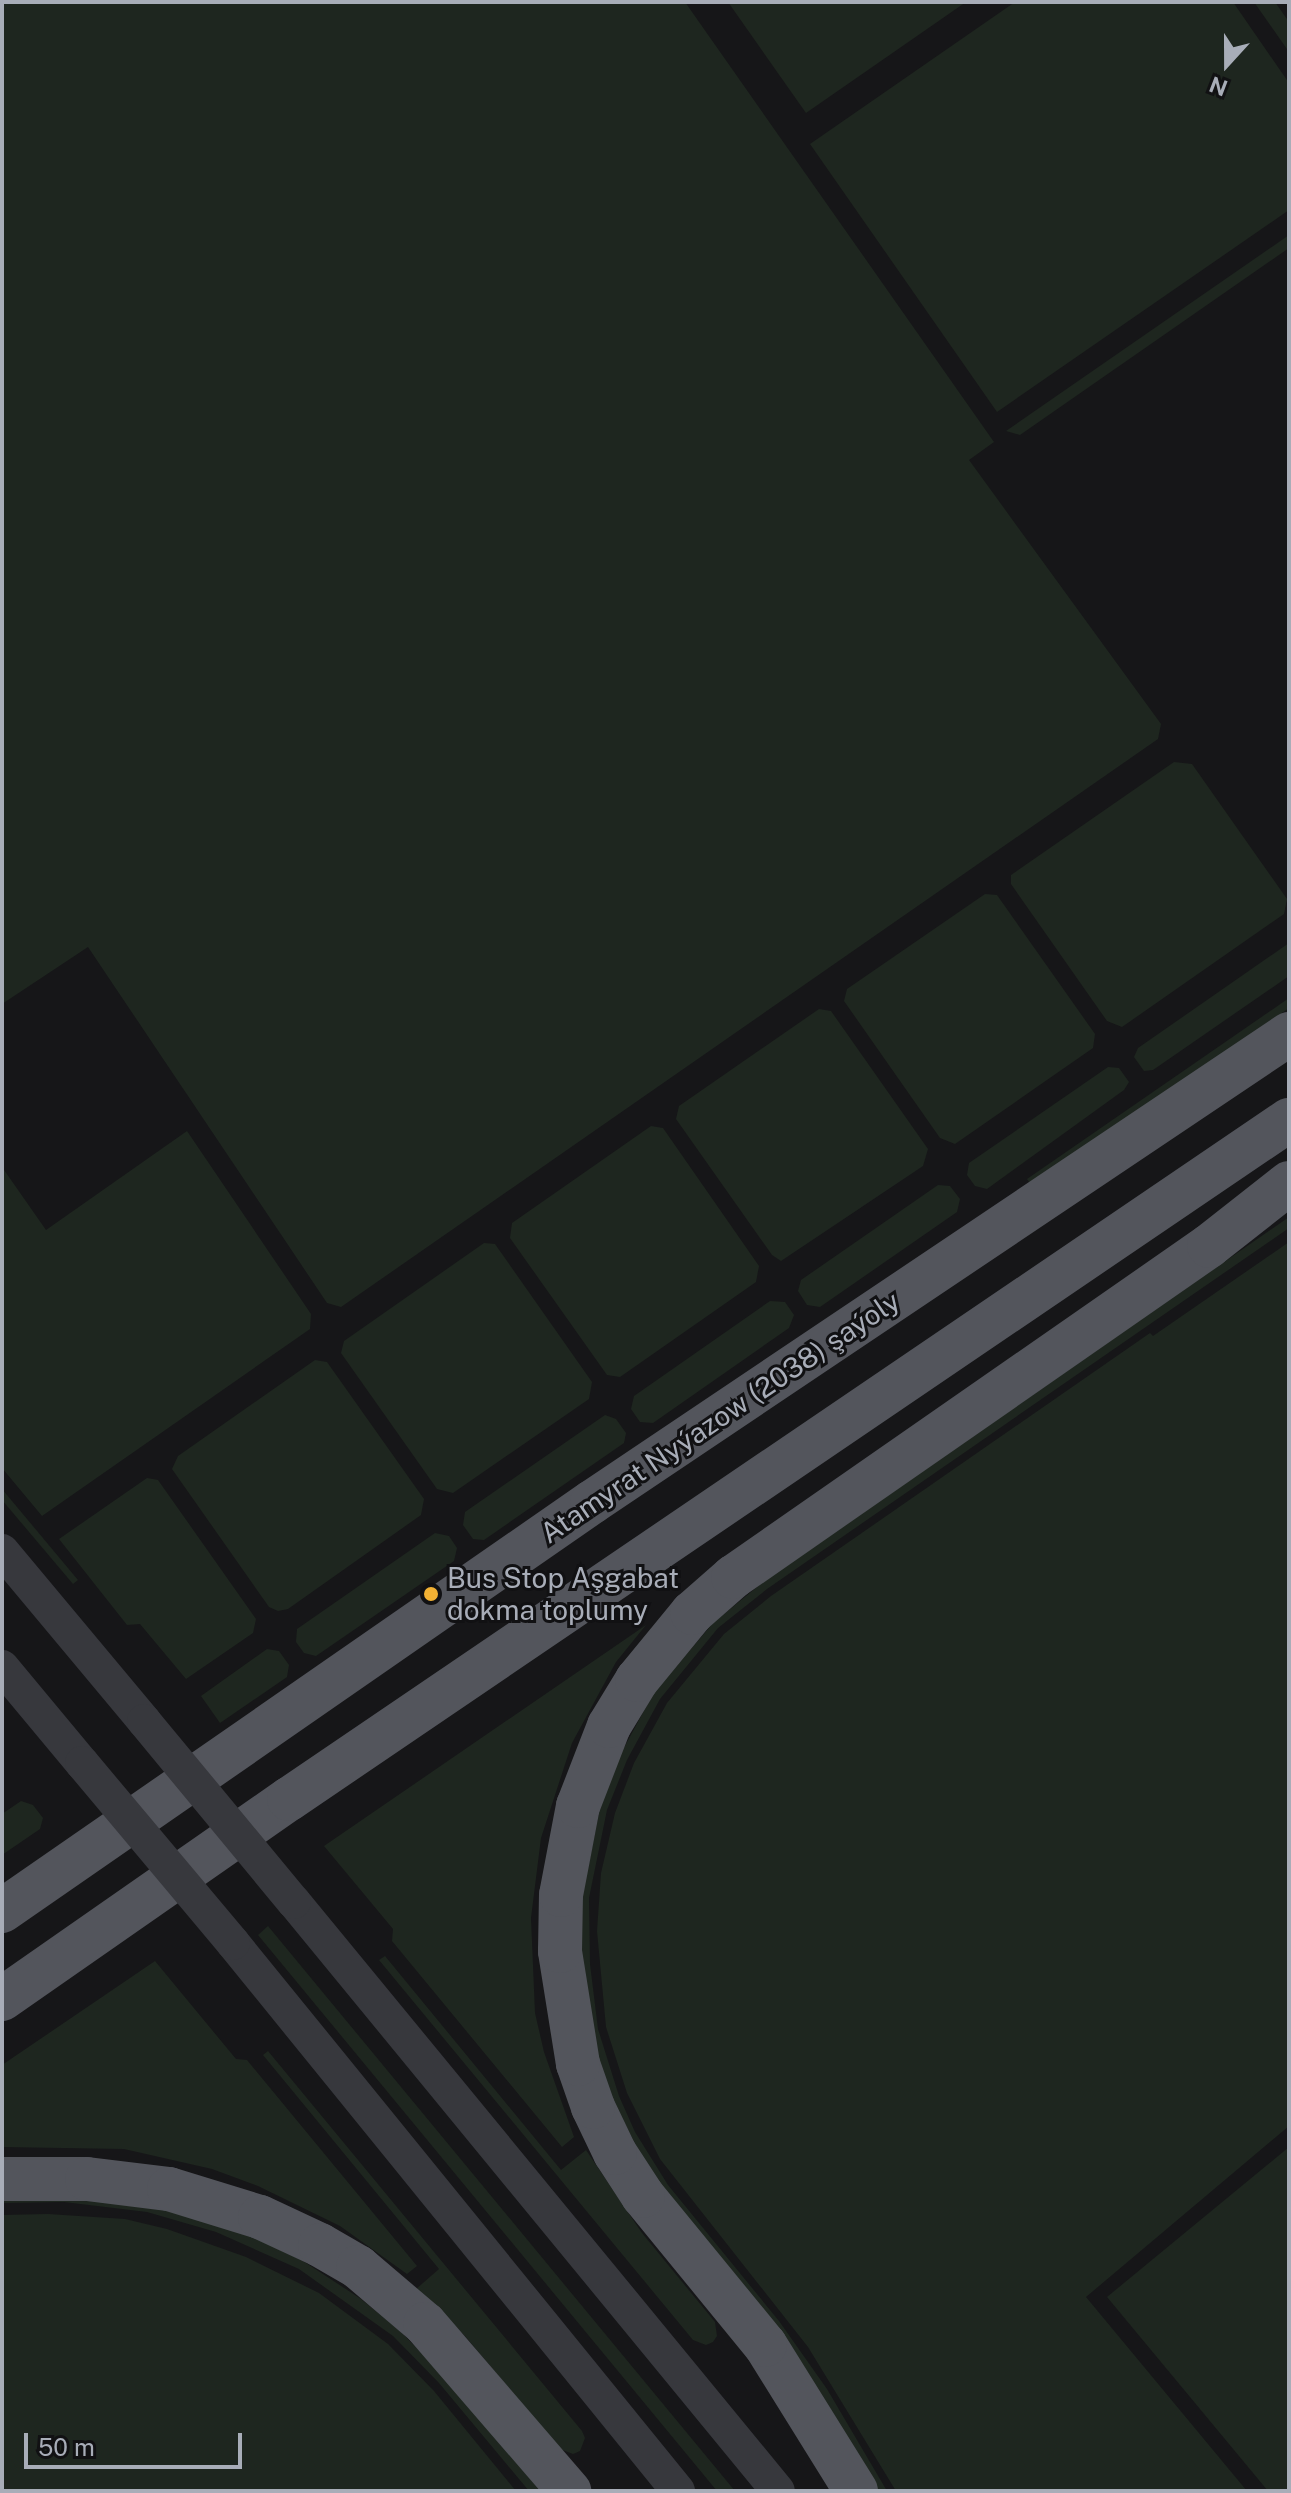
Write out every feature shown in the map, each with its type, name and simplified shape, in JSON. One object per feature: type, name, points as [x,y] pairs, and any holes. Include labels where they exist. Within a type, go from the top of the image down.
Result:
[{"type":"main road","name":"Atamyrat Nyýazow (2038) şaýoly","points":[[2,1911],[592,1502],[1289,1034]]},
{"type":"main road","points":[[2,1999],[1289,1120]]},
{"type":"main road","points":[[856,2491],[765,2345],[643,2196],[615,2153],[593,2107],[578,2064],[560,1951],[561,1895],[578,1806],[609,1726],[637,1680],[692,1613],[733,1577],[1209,1246],[1289,1183]]},
{"type":"main road","points":[[2,2179],[87,2179],[169,2189],[260,2217],[320,2245],[358,2267],[425,2324],[569,2491]]},
{"type":"street","points":[[2,1551],[778,2491]]},
{"type":"street","points":[[2,1667],[233,1943],[678,2491]]},
{"type":"shaded area","points":[[2,2],[685,2],[994,442],[969,460],[1161,724],[1158,739],[341,1307],[327,1303],[88,947],[2,1004]]},
{"type":"shaded area","points":[[728,2],[966,2],[806,113]]},
{"type":"shaded area","points":[[1015,2],[1233,2],[1289,83],[1289,210],[997,412],[810,144]]},
{"type":"shaded area","points":[[1254,2],[1275,2],[1289,22],[1289,52]]},
{"type":"shaded area","points":[[1289,235],[1289,248],[1020,435],[1006,431]]},
{"type":"shaded area","points":[[1174,762],[1192,764],[1287,899],[1284,914],[1122,1027],[1107,1021],[1011,884],[1011,875]]},
{"type":"shaded area","points":[[985,894],[997,895],[1095,1034],[1093,1048],[955,1144],[940,1138],[844,1001],[847,989]]},
{"type":"shaded area","points":[[1289,943],[1289,976],[1153,1070],[1144,1071],[1134,1057],[1138,1048]]},
{"type":"shaded area","points":[[1289,998],[1289,1008],[1032,1186],[1027,1179]]},
{"type":"shaded area","points":[[819,1009],[831,1011],[928,1149],[923,1166],[781,1261],[772,1255],[676,1119],[679,1106]]},
{"type":"shaded area","points":[[1108,1067],[1119,1068],[1129,1082],[1124,1090],[987,1189],[975,1186],[967,1175],[969,1163]]},
{"type":"shaded area","points":[[651,1126],[663,1128],[759,1266],[756,1282],[620,1377],[607,1375],[510,1238],[512,1223]]},
{"type":"shaded area","points":[[187,1131],[311,1314],[310,1329],[42,1516],[2,1468],[2,1167],[46,1230]]},
{"type":"shaded area","points":[[938,1185],[950,1186],[960,1199],[957,1212],[820,1307],[807,1305],[798,1291],[801,1280]]},
{"type":"shaded area","points":[[1289,1217],[1289,1228],[767,1589],[718,1628],[660,1699],[627,1760],[607,1810],[589,1898],[590,1964],[598,2029],[619,2096],[635,2132],[668,2185],[779,2321],[827,2389],[887,2491],[877,2491],[647,2167],[612,2099],[598,2060],[582,1965],[582,1898],[600,1808],[619,1757],[653,1694],[713,1623],[762,1583]]},
{"type":"shaded area","points":[[1289,1242],[1289,2126],[1086,2297],[1247,2491],[896,2491],[808,2347],[660,2159],[627,2093],[606,2027],[597,1931],[601,1873],[615,1813],[634,1763],[667,1703],[724,1634],[771,1596],[1150,1333],[1153,1336]]},
{"type":"shaded area","points":[[484,1243],[495,1244],[592,1382],[589,1399],[453,1493],[437,1489],[341,1353],[344,1341]]},
{"type":"shaded area","points":[[770,1301],[785,1302],[794,1315],[789,1328],[653,1423],[640,1422],[631,1409],[634,1396]]},
{"type":"shaded area","points":[[315,1360],[327,1362],[424,1499],[421,1515],[288,1609],[278,1611],[269,1607],[172,1469],[178,1456]]},
{"type":"shaded area","points":[[605,1415],[616,1419],[626,1433],[624,1443],[484,1540],[473,1539],[463,1525],[465,1512]]},
{"type":"shaded area","points":[[147,1478],[158,1480],[256,1619],[253,1633],[186,1679],[140,1624],[127,1625],[59,1539]]},
{"type":"shaded area","points":[[2,1489],[78,1580],[73,1584],[2,1500]]},
{"type":"shaded area","points":[[435,1533],[449,1536],[457,1548],[454,1561],[316,1656],[304,1653],[296,1642],[297,1629]]},
{"type":"shaded area","points":[[646,1625],[616,1662],[572,1743],[541,1838],[531,1918],[535,2013],[544,2052],[574,2137],[562,2147],[392,1941],[393,1929],[324,1846]]},
{"type":"shaded area","points":[[267,1649],[279,1651],[289,1665],[287,1677],[220,1723],[201,1696]]},
{"type":"shaded area","points":[[21,1801],[33,1805],[43,1818],[40,1829],[2,1855],[2,1814]]},
{"type":"shaded area","points":[[268,1926],[735,2491],[717,2491],[258,1935]]},
{"type":"shaded area","points":[[385,1956],[561,2170],[586,2150],[642,2233],[715,2322],[717,2336],[713,2342],[706,2345],[693,2340],[379,1960]]},
{"type":"shaded area","points":[[155,1961],[236,2059],[247,2060],[417,2266],[407,2274],[340,2226],[258,2186],[212,2169],[124,2149],[2,2147],[2,2065]]},
{"type":"shaded area","points":[[268,2051],[582,2431],[585,2438],[580,2451],[573,2454],[560,2449],[465,2336],[415,2290],[439,2269],[263,2055]]},
{"type":"shaded area","points":[[1289,2147],[1289,2491],[1268,2491],[1107,2297]]},
{"type":"shaded area","points":[[2,2195],[133,2201],[247,2234],[303,2261],[361,2299],[399,2330],[445,2377],[540,2491],[529,2491],[439,2383],[393,2336],[299,2269],[216,2232],[147,2212],[64,2202],[2,2203]]},
{"type":"shaded area","points":[[48,2214],[125,2219],[167,2229],[246,2257],[319,2293],[388,2344],[434,2391],[516,2491],[2,2491],[2,2215]]},
{"type":"place","name":"Bus Stop Aşgabat dokma toplumy","points":[[431,1594]]}]
